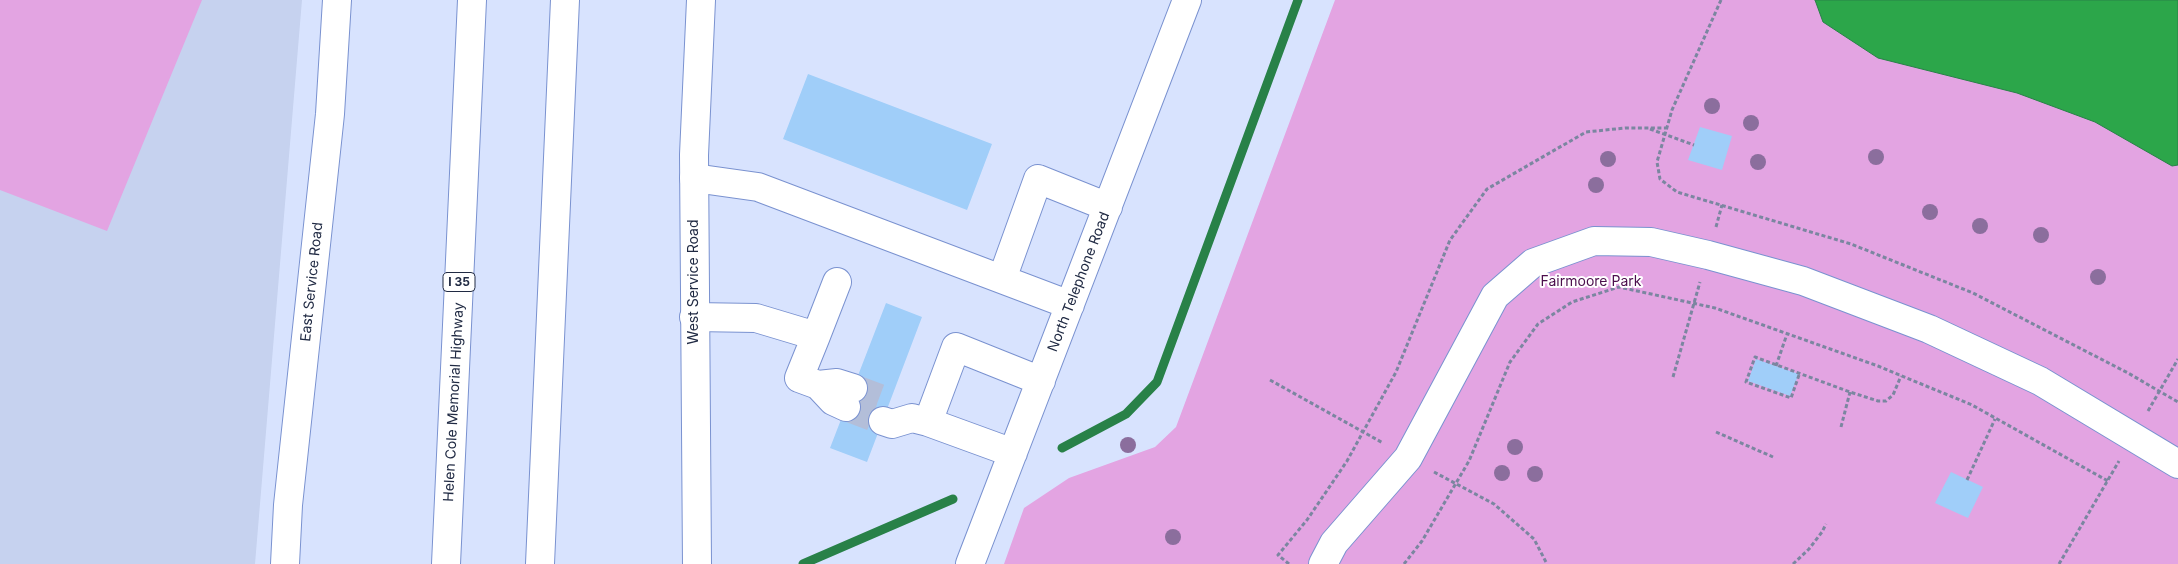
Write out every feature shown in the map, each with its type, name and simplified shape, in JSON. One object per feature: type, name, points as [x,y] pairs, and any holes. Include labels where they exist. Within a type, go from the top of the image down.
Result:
[{"type":"main road","name":"East Service Road","points":[[285,564],[292,466],[330,114],[337,0]]},
{"type":"main road","name":"Helen Cole Memorial Highway","points":[[446,564],[472,0]]},
{"type":"main road","points":[[540,564],[566,0]]},
{"type":"main road","name":"West Service Road","points":[[698,564],[694,178],[701,0]]},
{"type":"main road","name":"North Telephone Road","points":[[973,556],[1187,0]]},
{"type":"main road","points":[[694,178],[758,186],[1070,305]]},
{"type":"main road","points":[[1002,279],[1038,179],[1108,207]]},
{"type":"main road","points":[[1323,564],[1334,543],[1408,458],[1495,296],[1533,263],[1594,241],[1651,242],[1708,255],[1803,282],[1929,329],[2040,381],[2178,464]]},
{"type":"main road","points":[[837,282],[799,378],[818,385],[833,401],[850,397]]},
{"type":"main road","points":[[694,317],[756,318],[816,336]]},
{"type":"main road","points":[[920,420],[956,348],[1041,381]]},
{"type":"main road","points":[[886,411],[892,424],[920,420],[1010,461]]},
{"type":"path","points":[[1721,0],[1672,110],[1656,162],[1660,179],[1676,192],[1851,244],[1973,293],[2178,402]]},
{"type":"path","points":[[1646,128],[1694,144]]},
{"type":"path","points":[[1290,564],[1278,555],[1307,520],[1347,461],[1396,372],[1450,240],[1487,189],[1586,132],[1666,128]]},
{"type":"path","points":[[1715,229],[1722,205]]},
{"type":"path","points":[[1673,377],[1701,279]]},
{"type":"path","points":[[1404,564],[1422,541],[1469,462],[1510,362],[1538,324],[1572,302],[1619,287],[1715,308],[1901,376],[1972,405],[2108,481]]},
{"type":"path","points":[[1776,366],[1788,334]]},
{"type":"path","points":[[1799,375],[1791,398],[1746,382],[1755,357],[1799,375],[1878,401],[1886,401],[1893,396],[1901,376]]},
{"type":"path","points":[[2144,418],[2178,359]]},
{"type":"path","points":[[1270,380],[1384,444]]},
{"type":"path","points":[[1840,427],[1850,392]]},
{"type":"path","points":[[1967,480],[1996,419]]},
{"type":"path","points":[[1716,432],[1773,456]]},
{"type":"path","points":[[2059,564],[2124,454]]},
{"type":"path","points":[[1433,472],[1494,504],[1534,539],[1547,564]]},
{"type":"path","points":[[1793,564],[1808,549],[1826,524]]},
{"type":"shaded area","points":[[0,0],[302,0],[255,564],[0,564]]},
{"type":"shaded area","points":[[1815,0],[2178,0],[2178,165],[2172,166],[2095,122],[2017,93],[1878,58],[1823,22]]},
{"type":"green space","points":[[0,0],[202,0],[107,231],[0,190]]},
{"type":"green space","name":"Fairmoore Park","points":[[1335,0],[2178,0],[2178,564],[1004,564],[1024,508],[1069,478],[1155,447],[1176,427]]},
{"type":"building","points":[[808,74],[992,144],[967,210],[783,139]]},
{"type":"building","points":[[1700,127],[1732,136],[1722,170],[1688,160]]},
{"type":"building","points":[[886,303],[922,317],[867,462],[830,448]]},
{"type":"building","points":[[1756,359],[1799,374],[1790,396],[1748,381]]},
{"type":"building","points":[[1951,472],[1983,487],[1968,518],[1935,503]]},
{"type":"waterway","points":[[1062,448],[1126,414],[1157,382],[1298,0]]},
{"type":"waterway","points":[[803,564],[953,499]]},
{"type":"tunnel","points":[[853,388],[890,402]]},
{"type":"tunnel","points":[[846,407],[883,421]]}]
